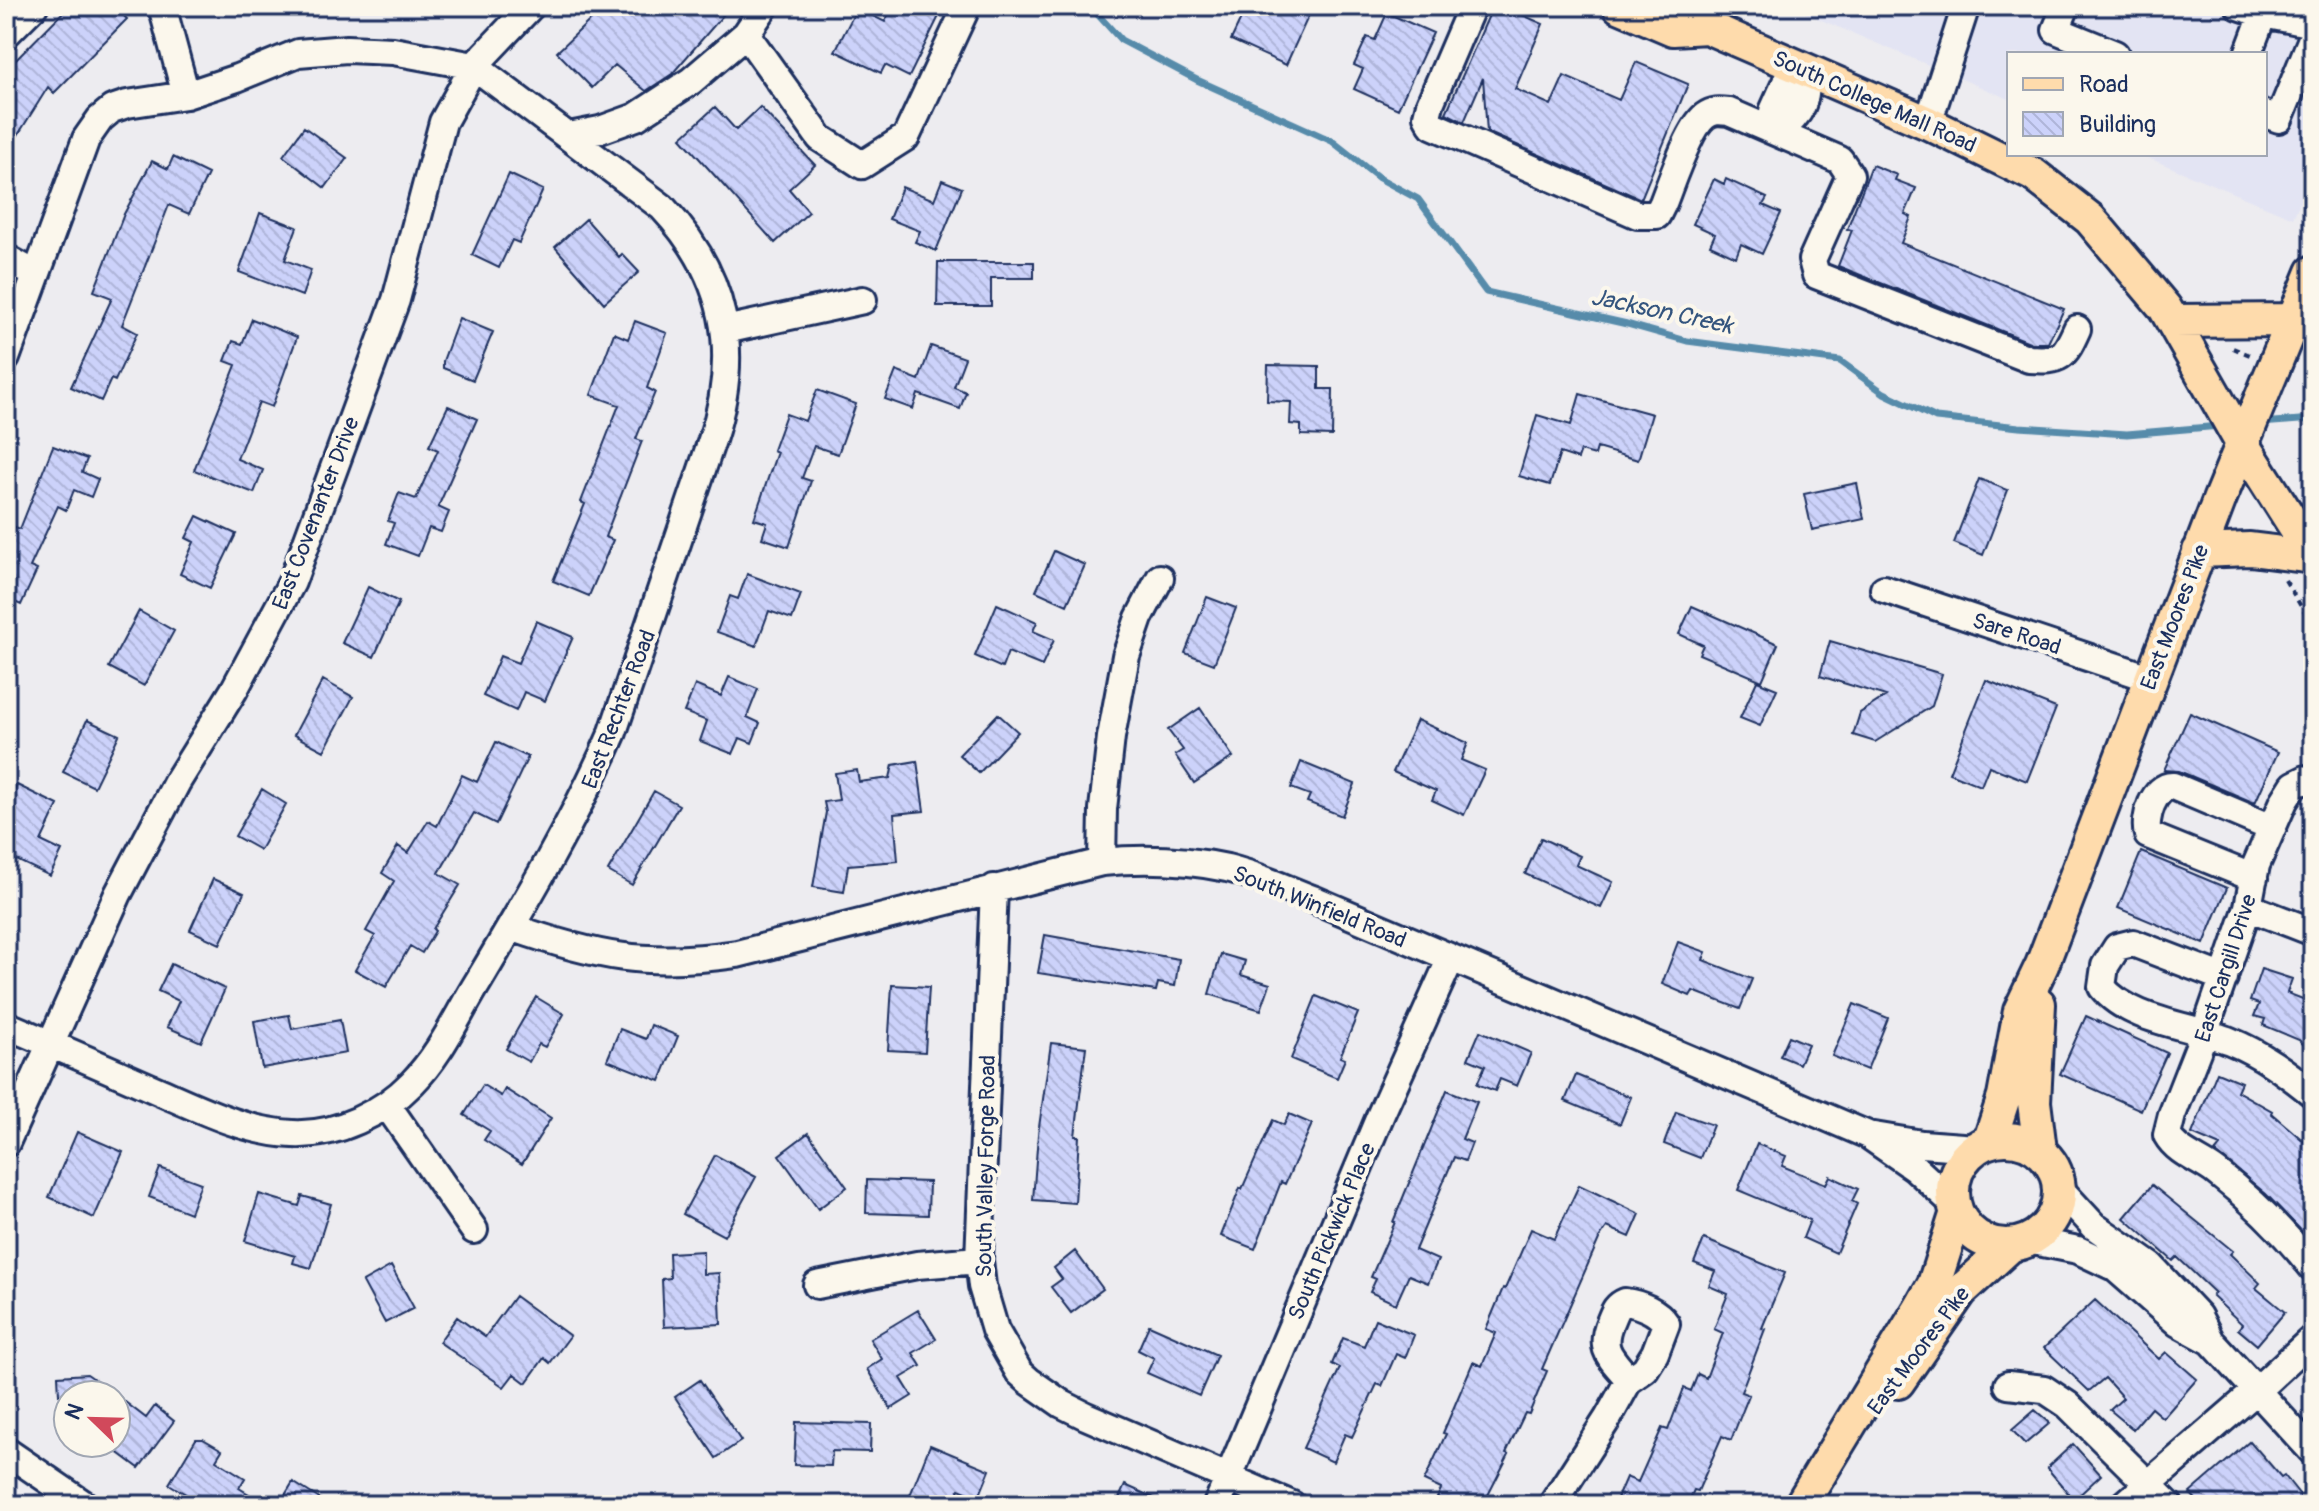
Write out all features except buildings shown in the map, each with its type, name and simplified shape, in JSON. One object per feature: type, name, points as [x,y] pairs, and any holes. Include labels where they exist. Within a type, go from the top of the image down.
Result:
[{"type":"main road","name":"South College Mall Road","points":[[1619,6],[1673,29],[1700,16],[1805,69],[1928,123],[2034,175],[2090,219],[2165,308],[2244,449],[2313,556]]},
{"type":"main road","name":"East Moores Pike","points":[[1983,1144],[2004,1097],[2020,1011],[2042,965],[2199,551],[2244,449],[2313,272]]},
{"type":"main road","points":[[2173,321],[2294,320]]},
{"type":"main road","points":[[2199,551],[2250,549],[2313,556]]},
{"type":"main road","name":"East Moores Pike","points":[[2040,1150],[2034,1102],[2042,965]]},
{"type":"main road","points":[[2013,1139],[2027,1142],[2040,1150],[2051,1162],[2059,1188],[2057,1206],[2049,1223],[2020,1242],[1994,1244],[1978,1237],[1966,1227],[1956,1208],[1955,1177],[1963,1161],[1983,1144],[2013,1139]]},
{"type":"main road","name":"East Moores Pike","points":[[1801,1505],[1934,1284],[1956,1208]]},
{"type":"main road","name":"East Moores Pike","points":[[1830,1459],[1914,1363],[1961,1291],[2020,1242]]},
{"type":"street","points":[[6,34],[34,6]]},
{"type":"street","points":[[162,6],[186,95]]},
{"type":"street","name":"East Covenanter Drive","points":[[6,1143],[118,894],[177,782],[234,690],[292,582],[396,300],[443,122],[474,66],[531,6]]},
{"type":"street","points":[[569,136],[600,130],[636,117],[691,81],[746,34],[765,6]]},
{"type":"street","points":[[746,34],[820,138],[862,165],[906,137],[967,6]]},
{"type":"street","points":[[1465,6],[1469,13],[1430,104],[1427,116],[1432,125],[1638,215],[1657,215],[1695,127],[1706,115],[1717,111],[1729,112],[1840,160],[1850,175],[1812,260],[1816,275],[2029,359],[2052,361],[2066,354],[2077,329]]},
{"type":"street","points":[[1928,123],[1966,6]]},
{"type":"street","points":[[2066,6],[2056,30],[2110,52]]},
{"type":"street","points":[[2248,52],[2256,9],[2313,24]]},
{"type":"street","points":[[2267,115],[2279,119],[2313,36]]},
{"type":"street","points":[[6,358],[86,139],[92,127],[112,109],[186,95],[298,53],[312,51],[393,51],[474,66]]},
{"type":"street","name":"East Rechter Road","points":[[6,1025],[191,1105],[260,1130],[296,1134],[353,1122],[387,1105],[432,1060],[572,820],[613,732],[719,421],[728,370],[725,330],[713,283],[701,256],[683,230],[638,187],[474,66]]},
{"type":"street","points":[[1777,132],[1794,120],[1808,90],[1805,69]]},
{"type":"street","points":[[6,258],[35,274]]},
{"type":"street","points":[[725,330],[863,300]]},
{"type":"street","points":[[1102,862],[1106,780],[1126,656],[1139,618],[1160,578]]},
{"type":"street","name":"Sare Road","points":[[1884,589],[2150,678]]},
{"type":"street","name":"East Cargill Drive","points":[[2313,782],[2306,779],[2294,785],[2256,865],[2248,907],[2167,1135],[2172,1143],[2248,1198],[2313,1268]]},
{"type":"street","points":[[2254,878],[2148,835],[2146,820],[2159,791],[2173,786],[2272,828]]},
{"type":"street","name":"South Winfield Road","points":[[511,927],[567,947],[629,960],[695,960],[737,954],[1102,862],[1126,860],[1198,865],[1247,874],[1868,1135],[1914,1167],[1956,1208]]},
{"type":"street","name":"South Valley Forge Road","points":[[994,888],[979,1260],[982,1286],[995,1330],[1019,1372],[1062,1404],[1292,1505]]},
{"type":"street","points":[[2248,907],[2313,932]]},
{"type":"street","points":[[2224,978],[2133,943],[2117,947],[2105,966],[2102,987],[2112,1000],[2135,1011],[2205,1031],[2260,1055],[2313,1094]]},
{"type":"street","name":"South Pickwick Place","points":[[1217,1505],[1381,1114],[1451,958]]},
{"type":"street","points":[[387,1105],[474,1230]]},
{"type":"street","name":"South Winfield Road","points":[[1868,1135],[1922,1144],[1983,1144]]},
{"type":"street","points":[[2059,1188],[2094,1226],[2151,1266],[2198,1316],[2211,1341],[2313,1452]]},
{"type":"street","points":[[2020,1242],[2078,1250],[2105,1262],[2138,1285],[2178,1323],[2211,1341]]},
{"type":"street","points":[[817,1285],[917,1265],[979,1260]]},
{"type":"street","points":[[2124,1505],[2313,1338]]},
{"type":"street","points":[[1552,1505],[1629,1380]]},
{"type":"street","points":[[2008,1385],[2044,1389],[2068,1405],[2169,1505]]},
{"type":"street","points":[[6,1451],[85,1505]]},
{"type":"path","points":[[2283,576],[2313,626]]},
{"type":"shaded area","points":[[1788,6],[2313,6],[2313,173],[2293,218],[2144,156],[2267,156],[2267,52],[2007,52],[2007,98]]},
{"type":"waterway","name":"Jackson Creek","points":[[1090,6],[1121,40],[1197,80],[1332,141],[1379,178],[1418,199],[1486,292],[1687,341],[1840,361],[1884,393],[1936,418],[2127,434],[2220,426]]},
{"type":"waterway","name":"Jackson Creek","points":[[2260,423],[2313,419]]}]
